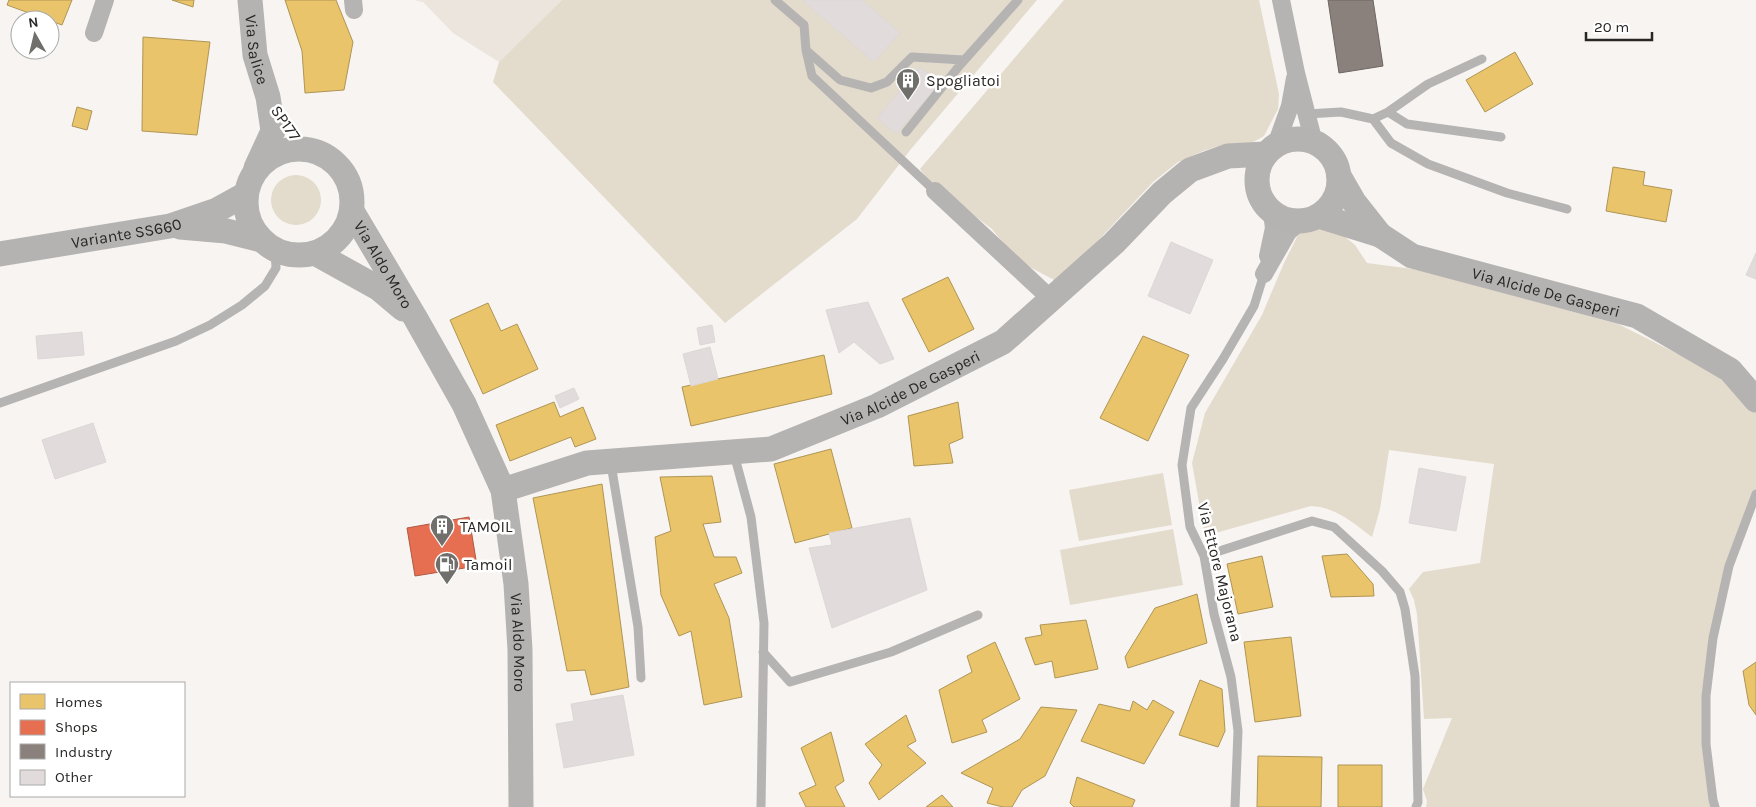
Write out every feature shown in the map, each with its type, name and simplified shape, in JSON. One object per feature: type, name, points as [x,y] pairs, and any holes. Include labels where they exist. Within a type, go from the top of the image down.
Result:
[{"type":"main road","name":"Via Salice","points":[[250,0],[255,55],[268,97]]},
{"type":"main road","name":"SP177","points":[[268,97],[304,149]]},
{"type":"main road","points":[[268,97],[273,131],[249,186],[246,211],[252,227],[268,245]]},
{"type":"main road","points":[[1339,176],[1339,188],[1335,199],[1328,208],[1309,219],[1289,221],[1272,213],[1263,203],[1256,177],[1259,165],[1271,150],[1288,140],[1302,139],[1314,143],[1326,151],[1335,162],[1339,176],[1354,202],[1380,235]]},
{"type":"main road","points":[[170,226],[226,231],[295,255],[315,253],[328,247],[348,225],[352,211],[352,196],[349,183],[342,170],[331,159],[319,152],[289,149],[274,155],[261,164],[249,186]]},
{"type":"main road","name":"Via Alcide De Gasperi","points":[[503,490],[587,464],[770,449],[877,406],[1003,342],[1114,243],[1162,193],[1190,170],[1228,156],[1271,150]]},
{"type":"main road","points":[[1190,170],[1227,171],[1256,177]]},
{"type":"main road","name":"Variante SS660","points":[[0,254],[170,226],[217,210],[249,186]]},
{"type":"main road","name":"Via Aldo Moro","points":[[352,211],[464,404],[503,490],[516,584],[520,650],[521,807]]},
{"type":"main road","name":"Via Alcide De Gasperi","points":[[1309,219],[1380,235],[1412,256],[1637,316],[1730,370],[1756,400]]},
{"type":"main road","name":"Via Aldo Moro","points":[[315,253],[378,288],[416,319]]},
{"type":"street","points":[[94,33],[106,0]]},
{"type":"street","points":[[1280,0],[1314,143]]},
{"type":"street","points":[[1271,150],[1290,106],[1296,73]]},
{"type":"street","points":[[935,191],[1051,300]]},
{"type":"street","points":[[1264,274],[1274,228],[1272,213]]},
{"type":"street","points":[[1264,274],[1288,232],[1309,219]]},
{"type":"lane","points":[[775,0],[804,25],[806,50],[812,76],[935,191]]},
{"type":"lane","points":[[906,132],[964,60],[1018,0]]},
{"type":"lane","points":[[806,50],[840,80],[871,88],[887,82],[912,57],[964,60]]},
{"type":"lane","points":[[1307,114],[1341,112],[1372,119],[1388,112],[1428,84],[1482,59]]},
{"type":"lane","points":[[1388,112],[1407,124],[1502,137]]},
{"type":"lane","points":[[1372,119],[1391,143],[1428,164],[1507,193],[1567,209]]},
{"type":"lane","points":[[0,404],[176,341],[210,325],[242,305],[265,286],[276,268],[268,245]]},
{"type":"lane","name":"Via Ettore Majorana","points":[[1234,807],[1238,731],[1231,677],[1214,614],[1204,556],[1190,526],[1182,465],[1191,408],[1224,358],[1254,306],[1264,274]]},
{"type":"lane","points":[[734,451],[751,517],[764,623],[761,807]]},
{"type":"lane","points":[[611,461],[638,627],[641,678]]},
{"type":"lane","points":[[1715,807],[1706,744],[1706,696],[1713,638],[1729,566],[1756,494]]},
{"type":"lane","points":[[1204,556],[1312,521],[1334,527],[1396,586],[1400,592],[1405,609],[1415,676],[1418,802],[1416,807]]},
{"type":"lane","points":[[763,652],[790,682],[891,652],[978,614]]},
{"type":"shaded area","points":[[414,0],[562,0],[499,62],[453,33],[423,2]]},
{"type":"shaded area","points":[[562,0],[1037,0],[911,149],[857,219],[725,323],[493,82],[499,62]]},
{"type":"shaded area","points":[[1064,0],[1259,0],[1279,94],[1278,109],[1264,136],[1248,145],[1222,145],[1178,162],[1153,182],[1091,248],[1056,281],[1028,266],[1011,253],[992,229],[929,181],[920,169]]},
{"type":"shaded area","points":[[291,175],[301,175],[314,182],[321,195],[321,205],[314,218],[301,225],[291,225],[282,221],[275,214],[271,205],[271,195],[275,186],[282,179]]},
{"type":"shaded area","points":[[1313,224],[1329,224],[1355,245],[1367,263],[1420,270],[1618,324],[1706,368],[1732,386],[1756,413],[1756,494],[1729,566],[1706,696],[1715,807],[1426,807],[1427,801],[1423,789],[1452,718],[1424,719],[1417,614],[1409,589],[1423,572],[1480,563],[1494,464],[1389,450],[1380,509],[1372,537],[1351,521],[1336,513],[1328,509],[1311,506],[1205,536],[1192,463],[1205,413],[1262,315],[1299,233]]},
{"type":"shaded area","points":[[1163,473],[1172,525],[1079,541],[1069,490]]},
{"type":"shaded area","points":[[1173,529],[1183,585],[1070,605],[1060,550]]},
{"type":"building: Homes","points":[[9,0],[72,0],[62,25],[60,24],[60,10],[21,10],[7,5]]},
{"type":"building: Homes","points":[[172,0],[194,0],[193,7]]},
{"type":"building: Homes","points":[[285,0],[336,0],[353,42],[344,90],[305,93],[302,51]]},
{"type":"building: Homes","points":[[143,37],[210,42],[197,135],[142,131]]},
{"type":"building: Homes","points":[[1515,52],[1533,84],[1485,112],[1466,80]]},
{"type":"building: Homes","points":[[77,107],[92,111],[87,130],[72,126]]},
{"type":"building: Homes","points":[[1613,167],[1645,172],[1643,185],[1672,190],[1666,222],[1606,211]]},
{"type":"building: Homes","points":[[948,277],[974,329],[929,352],[902,299]]},
{"type":"building: Homes","points":[[488,303],[501,331],[517,324],[538,369],[483,394],[450,320]]},
{"type":"building: Homes","points":[[1143,336],[1189,355],[1148,441],[1100,418]]},
{"type":"building: Homes","points":[[824,355],[832,394],[691,426],[682,387]]},
{"type":"building: Homes","points":[[554,402],[560,417],[583,407],[596,439],[575,447],[571,437],[510,461],[496,425]]},
{"type":"building: Homes","points":[[958,402],[963,438],[949,444],[953,463],[914,466],[908,416]]},
{"type":"building: Homes","points":[[831,449],[852,528],[795,543],[774,464]]},
{"type":"building: Homes","points":[[712,476],[721,522],[703,524],[714,557],[736,557],[742,573],[714,584],[729,618],[742,697],[704,705],[691,631],[679,636],[661,595],[655,537],[671,531],[660,477]]},
{"type":"building: Homes","points":[[602,484],[629,687],[591,695],[585,670],[567,671],[533,498]]},
{"type":"building: Homes","points":[[1347,554],[1373,584],[1374,596],[1331,597],[1322,556]]},
{"type":"building: Homes","points":[[1262,556],[1273,607],[1238,614],[1227,564]]},
{"type":"building: Homes","points":[[1197,594],[1207,643],[1128,668],[1125,657],[1155,608]]},
{"type":"building: Homes","points":[[1086,620],[1098,669],[1055,678],[1052,661],[1035,665],[1025,638],[1042,635],[1040,625]]},
{"type":"building: Homes","points":[[1291,637],[1301,716],[1255,722],[1244,642]]},
{"type":"building: Homes","points":[[995,642],[1020,699],[982,720],[987,732],[952,743],[939,690],[972,672],[967,656]]},
{"type":"building: Homes","points":[[1756,662],[1756,715],[1749,705],[1743,671]]},
{"type":"building: Homes","points":[[1200,680],[1222,689],[1225,731],[1218,747],[1179,735]]},
{"type":"building: Homes","points":[[1153,700],[1174,712],[1144,764],[1081,741],[1099,704],[1130,711],[1133,701],[1147,710]]},
{"type":"building: Homes","points":[[1041,707],[1077,710],[1045,776],[1022,790],[1012,807],[987,803],[993,788],[961,773],[1020,739]]},
{"type":"building: Homes","points":[[906,715],[916,741],[907,746],[926,763],[879,800],[869,783],[882,765],[865,744]]},
{"type":"building: Homes","points":[[831,732],[844,781],[835,787],[845,807],[806,807],[799,793],[816,785],[801,748]]},
{"type":"building: Homes","points":[[1258,756],[1322,757],[1321,807],[1257,807]]},
{"type":"building: Homes","points":[[1338,765],[1382,765],[1382,807],[1338,807]]},
{"type":"building: Homes","points":[[1077,777],[1135,800],[1132,807],[1074,807],[1070,803]]},
{"type":"building: Homes","points":[[942,795],[953,807],[926,807]]},
{"type":"building: Shops","name":"TAMOIL","points":[[469,517],[477,566],[415,576],[407,528]]},
{"type":"building: Industry","points":[[1328,0],[1373,0],[1383,66],[1339,73]]},
{"type":"building: Other","points":[[802,0],[862,0],[900,33],[874,62]]},
{"type":"building: Other","name":"Spogliatoi","points":[[920,67],[940,83],[896,134],[877,118]]},
{"type":"building: Other","points":[[1171,242],[1213,260],[1190,314],[1148,296]]},
{"type":"building: Other","points":[[1756,253],[1756,279],[1746,275]]},
{"type":"building: Other","points":[[868,302],[894,359],[880,364],[854,342],[839,353],[826,310]]},
{"type":"building: Other","points":[[712,325],[715,342],[700,345],[697,328]]},
{"type":"building: Other","points":[[82,332],[84,355],[38,359],[36,336]]},
{"type":"building: Other","points":[[710,347],[718,379],[691,386],[683,354]]},
{"type":"building: Other","points":[[574,388],[579,399],[560,408],[555,396]]},
{"type":"building: Other","points":[[93,423],[106,462],[55,479],[42,440]]},
{"type":"building: Other","points":[[1419,468],[1466,477],[1456,531],[1409,523]]},
{"type":"building: Other","points":[[910,518],[927,590],[832,628],[809,548],[832,545],[829,533]]},
{"type":"building: Other","points":[[623,695],[634,755],[564,768],[556,724],[574,721],[571,704]]},
{"type":"place","name":"Spogliatoi","points":[[908,101]]},
{"type":"place","name":"TAMOIL","points":[[442,547]]},
{"type":"place","name":"Tamoil","points":[[447,585]]}]
